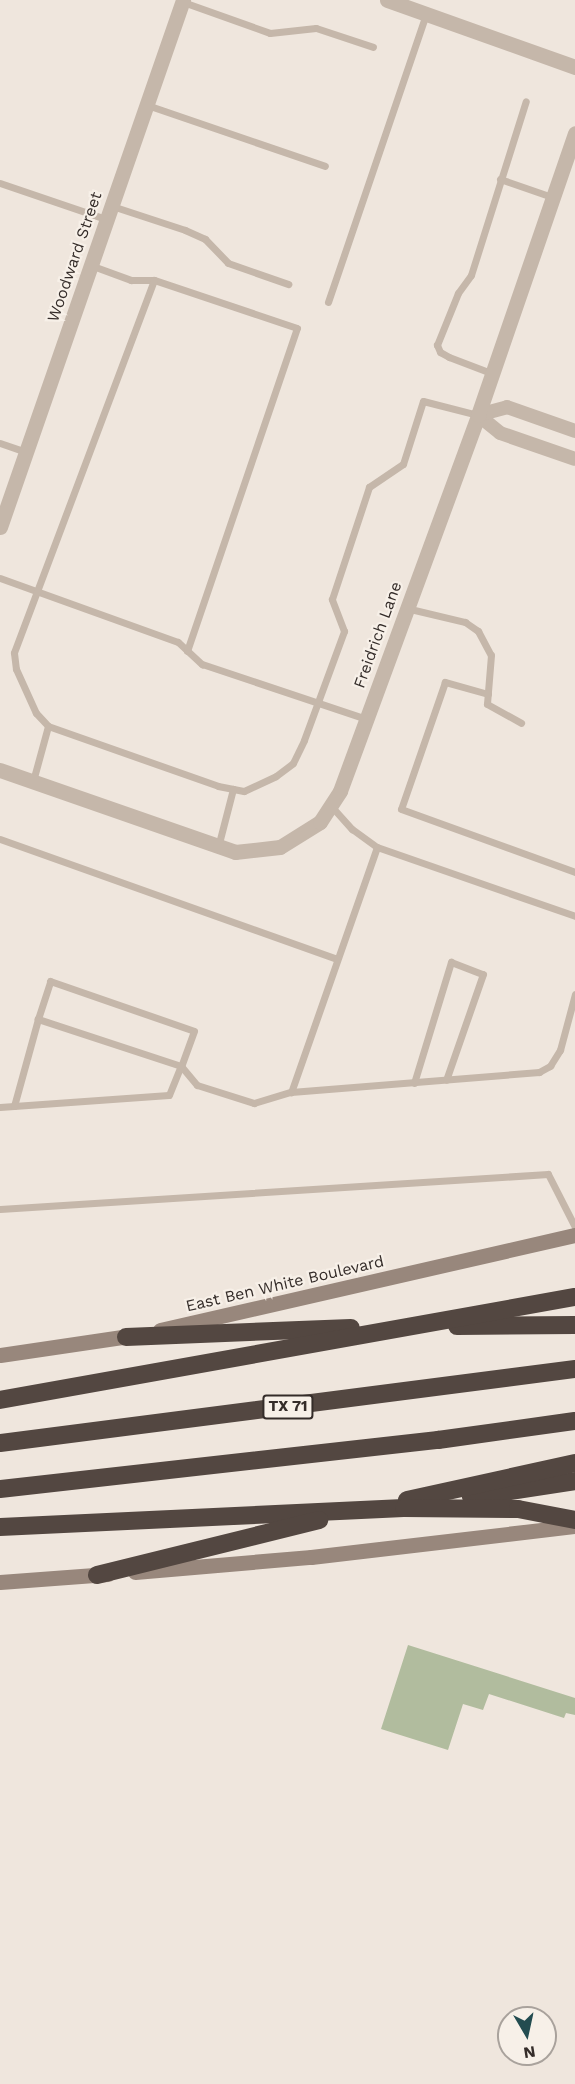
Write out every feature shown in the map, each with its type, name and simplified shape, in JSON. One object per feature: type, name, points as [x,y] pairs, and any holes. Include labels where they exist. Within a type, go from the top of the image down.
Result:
[{"type":"highway","points":[[0,1400],[192,1368],[575,1297]]},
{"type":"highway","points":[[126,1337],[236,1331],[575,1325]]},
{"type":"highway","name":"TX 71","points":[[0,1443],[575,1369]]},
{"type":"highway","points":[[0,1489],[415,1443],[575,1421]]},
{"type":"highway","points":[[97,1575],[191,1548],[575,1463]]},
{"type":"highway","points":[[404,1508],[575,1482]]},
{"type":"highway","points":[[0,1527],[404,1508],[518,1509],[575,1520]]},
{"type":"main road","name":"East Ben White Boulevard","points":[[0,1356],[126,1337],[575,1235]]},
{"type":"main road","points":[[0,1582],[347,1554],[575,1526]]},
{"type":"street","points":[[387,0],[575,67]]},
{"type":"street","name":"Woodward Street","points":[[0,527],[183,1]]},
{"type":"street","name":"Freidrich Lane","points":[[0,770],[218,848],[246,853],[280,847],[311,830],[332,807],[478,415],[575,133]]},
{"type":"street","points":[[478,415],[507,407],[575,431]]},
{"type":"street","points":[[478,415],[500,433],[575,459]]},
{"type":"lane","points":[[183,1],[270,33],[316,28],[373,47]]},
{"type":"lane","points":[[328,302],[426,14]]},
{"type":"lane","points":[[491,373],[448,357],[440,352],[437,345],[458,293],[471,275],[526,101]]},
{"type":"lane","points":[[147,105],[325,166]]},
{"type":"lane","points":[[500,179],[552,197]]},
{"type":"lane","points":[[0,183],[205,238],[228,263],[288,284]]},
{"type":"lane","points":[[90,265],[131,280],[154,280],[297,328],[187,651]]},
{"type":"lane","points":[[154,280],[14,653],[16,669],[36,713],[48,726],[233,789],[244,791],[276,776],[293,763],[345,630],[332,599],[369,487],[403,464],[423,401],[478,415]]},
{"type":"lane","points":[[0,443],[26,452]]},
{"type":"lane","points":[[0,578],[177,642],[202,664],[366,719]]},
{"type":"lane","points":[[406,608],[465,622],[478,631],[490,655],[487,704],[521,723]]},
{"type":"lane","points":[[488,694],[445,682],[401,809],[575,872]]},
{"type":"lane","points":[[32,782],[48,726]]},
{"type":"lane","points":[[218,848],[233,789]]},
{"type":"lane","points":[[332,807],[352,830],[376,847],[575,916]]},
{"type":"lane","points":[[0,839],[335,958]]},
{"type":"lane","points":[[291,1092],[335,958],[376,847]]},
{"type":"lane","points":[[414,1083],[452,962],[483,974],[446,1080]]},
{"type":"lane","points":[[0,1107],[169,1095],[194,1031],[50,981],[14,1106]]},
{"type":"lane","points":[[38,1019],[181,1066],[197,1085],[254,1102],[291,1092],[532,1073],[550,1066],[560,1050],[575,994]]},
{"type":"lane","points":[[0,1209],[548,1174],[575,1227]]},
{"type":"green space","points":[[408,1645],[575,1698],[575,1715],[566,1713],[564,1718],[489,1694],[483,1710],[463,1704],[448,1750],[381,1729]]}]
